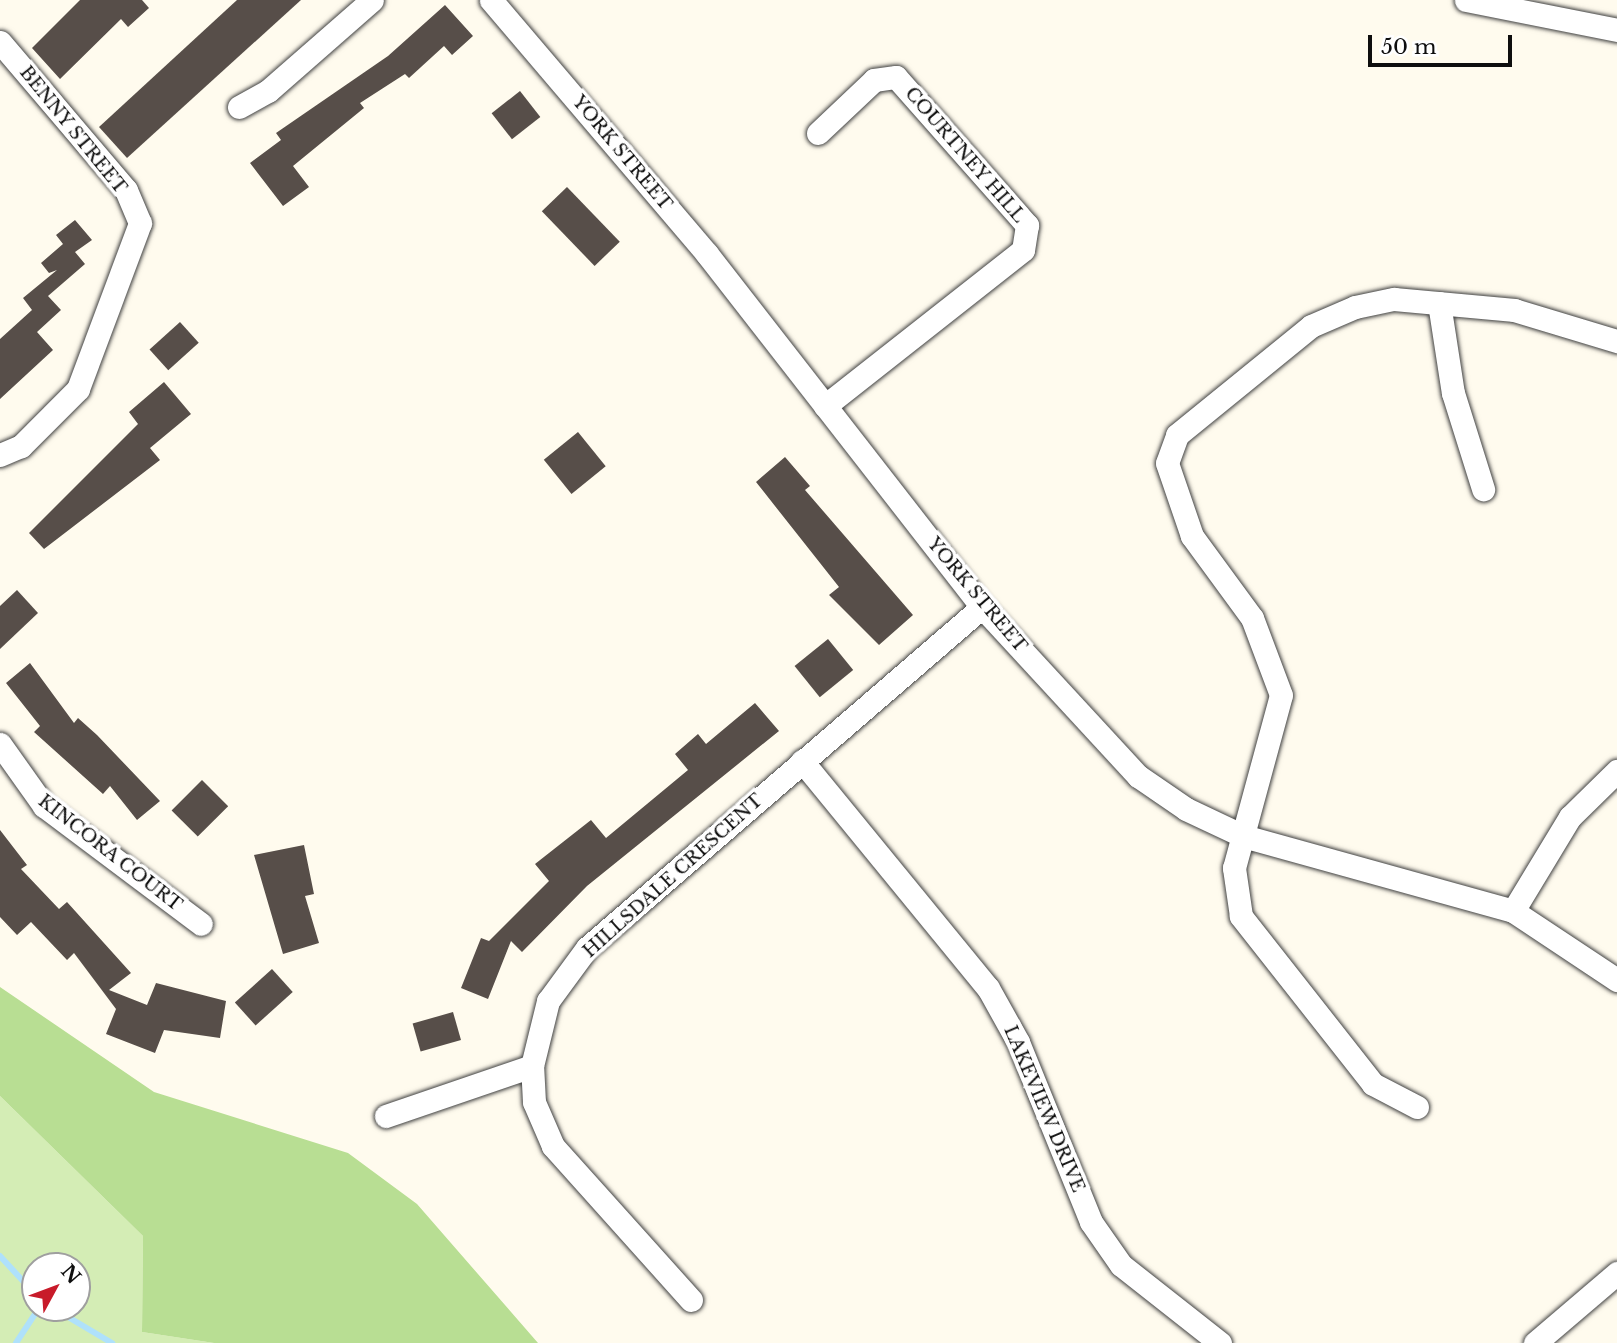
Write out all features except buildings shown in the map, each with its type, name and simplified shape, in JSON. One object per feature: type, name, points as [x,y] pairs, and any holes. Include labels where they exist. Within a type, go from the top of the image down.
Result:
[{"type":"street","points":[[239,107],[268,91],[372,0]]},
{"type":"street","name":"YORK STREET","points":[[491,0],[699,245],[982,607],[1138,776],[1186,809],[1243,836],[1513,911],[1617,980]]},
{"type":"street","points":[[1466,0],[1617,30]]},
{"type":"street","name":"BENNY STREET","points":[[0,41],[126,191],[140,223],[78,389],[21,446],[0,456]]},
{"type":"street","name":"COURTNEY HILL","points":[[818,133],[874,80],[896,77],[1027,225],[1023,250],[825,405]]},
{"type":"street","points":[[1417,1107],[1373,1084],[1257,942],[1234,896],[1243,836],[1281,695],[1252,618],[1192,536],[1167,463],[1174,444],[1311,326],[1394,299],[1514,310],[1617,341]]},
{"type":"street","points":[[1439,303],[1453,393],[1483,489]]},
{"type":"street","name":"HILLSDALE CRESCENT","points":[[691,1300],[553,1146],[534,1102],[532,1066],[548,1000],[587,948],[982,607]]},
{"type":"street","name":"KINCORA COURT","points":[[0,744],[44,806],[201,924]]},
{"type":"street","name":"LAKEVIEW DRIVE","points":[[802,761],[988,989],[1018,1042],[1091,1222],[1121,1265],[1210,1340]]},
{"type":"street","points":[[1513,911],[1570,817],[1617,772]]},
{"type":"street","points":[[386,1115],[532,1066]]},
{"type":"street","points":[[1535,1343],[1617,1273]]},
{"type":"green space","points":[[0,987],[154,1092],[348,1153],[417,1204],[538,1343],[214,1343],[142,1332],[143,1236],[0,1096]]},
{"type":"green space","points":[[0,1096],[143,1236],[142,1332],[214,1343],[0,1343]]},
{"type":"waterway","points":[[0,1256],[21,1279]]},
{"type":"waterway","points":[[16,1343],[30,1322]]},
{"type":"waterway","points":[[77,1322],[112,1343]]}]
